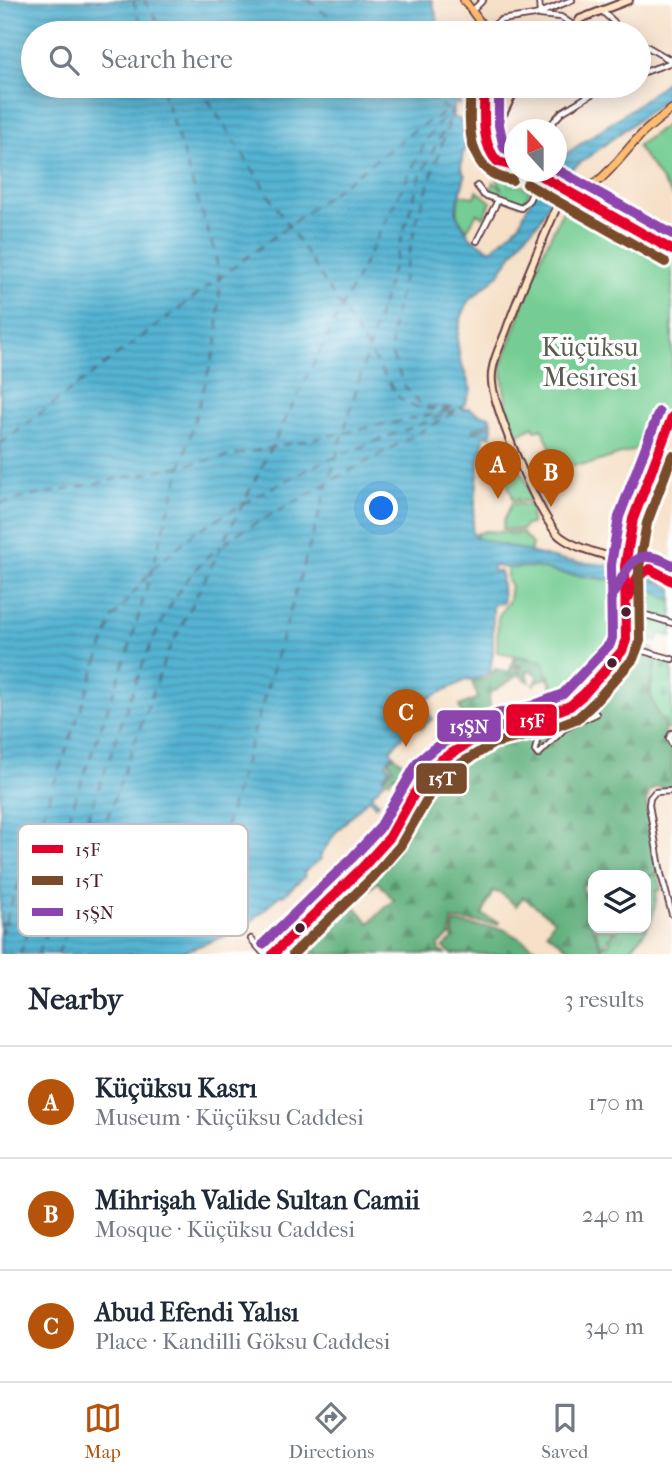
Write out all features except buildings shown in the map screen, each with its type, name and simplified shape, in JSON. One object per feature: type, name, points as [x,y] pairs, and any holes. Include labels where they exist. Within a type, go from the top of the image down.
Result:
[{"type":"main road","points":[[464,0],[479,21]]},
{"type":"main road","points":[[485,98],[484,123],[490,151],[494,159],[504,164]]},
{"type":"main road","points":[[571,194],[582,192],[597,182],[640,135],[672,109]]},
{"type":"main road","points":[[553,182],[645,233],[672,243]]},
{"type":"main road","points":[[597,182],[593,191],[597,208]]},
{"type":"main road","points":[[645,233],[651,240],[672,250]]},
{"type":"main road","points":[[273,954],[356,874],[390,837],[414,794],[437,763],[489,730],[527,721],[574,703],[625,646],[629,585],[627,560],[631,529],[672,417]]},
{"type":"main road","points":[[666,432],[672,423]]},
{"type":"main road","points":[[627,560],[672,581]]},
{"type":"main road","points":[[629,585],[641,573],[650,569]]},
{"type":"street","points":[[471,12],[483,0]]},
{"type":"street","points":[[538,14],[539,0]]},
{"type":"street","points":[[499,21],[538,14],[572,0]]},
{"type":"street","points":[[579,21],[615,3],[629,0]]},
{"type":"street","points":[[601,10],[613,21]]},
{"type":"street","points":[[538,14],[561,17],[568,21]]},
{"type":"street","points":[[651,49],[672,62]]},
{"type":"street","points":[[651,70],[672,62]]},
{"type":"street","points":[[494,159],[498,124],[511,98]]},
{"type":"street","points":[[556,119],[585,98]]},
{"type":"street","points":[[470,122],[484,123]]},
{"type":"street","points":[[477,186],[484,195],[521,208],[529,200],[537,182]]},
{"type":"street","points":[[587,203],[565,195],[561,197],[519,295],[491,381],[512,442],[547,522],[562,538],[627,560]]},
{"type":"street","points":[[477,241],[498,200]]},
{"type":"street","points":[[626,607],[672,623]]},
{"type":"street","points":[[625,646],[672,659]]},
{"type":"street","points":[[527,721],[538,740],[535,751],[537,755],[564,729],[596,714]]},
{"type":"street","points":[[672,733],[668,738],[672,744]]},
{"type":"street","points":[[672,791],[657,791],[650,797],[649,805],[661,874],[672,914]]},
{"type":"street","points":[[251,939],[264,954]]},
{"type":"green space","points":[[672,121],[672,195],[637,146]]},
{"type":"green space","points":[[504,175],[504,182],[521,182],[521,185],[530,190],[526,199],[520,204],[486,192],[494,182],[502,189],[497,178]]},
{"type":"green space","points":[[477,191],[491,202],[484,217],[477,213],[467,230],[458,214],[460,195],[475,197]]},
{"type":"green space","name":"Küçüksu Mesiresi","points":[[567,202],[628,232],[638,246],[654,250],[672,260],[672,411],[659,442],[590,464],[570,465],[536,488],[558,465],[542,428],[535,430],[533,426],[513,438],[501,367],[542,254]]},
{"type":"green space","points":[[514,459],[525,478],[533,502],[513,500],[507,479]]},
{"type":"green space","points":[[512,503],[532,506],[531,524],[522,530],[503,529]]},
{"type":"green space","points":[[477,533],[522,533],[532,544],[530,553],[476,538]]},
{"type":"green space","points":[[507,567],[534,567],[620,581],[619,647],[570,698],[560,703],[543,661],[497,652],[498,617],[509,600],[511,585],[507,581]]},
{"type":"green space","points":[[640,583],[672,601],[672,637],[660,633],[657,642],[650,640],[648,647],[654,649],[653,652],[642,649],[645,628],[631,627],[632,599]]},
{"type":"green space","points":[[629,651],[658,659],[649,691],[665,728],[664,734],[672,748],[672,788],[655,787],[646,802],[658,874],[651,876],[651,870],[588,870],[588,884],[582,885],[588,908],[588,933],[595,933],[604,954],[575,954],[547,932],[554,920],[523,897],[516,906],[502,894],[493,891],[482,915],[499,922],[498,924],[452,920],[450,936],[438,945],[439,950],[445,954],[310,954],[298,935],[390,843],[398,833],[411,804],[435,769],[477,740],[503,728],[551,717],[602,679]],"holes":[[[378,882],[394,900],[369,923],[353,904]]]},
{"type":"green space","points":[[515,655],[543,661],[560,703],[546,708],[541,697],[547,706],[557,700],[548,678],[538,681],[534,686],[538,677],[536,673],[532,670],[526,672],[530,682],[519,675],[521,666],[513,663]]},
{"type":"green space","points":[[658,659],[672,661],[672,730],[665,728],[652,701],[652,680]]},
{"type":"green space","points":[[511,665],[518,667],[516,677],[489,694],[490,706],[484,718],[487,725],[467,736],[463,726],[466,724],[459,706],[478,698],[472,682],[490,677],[495,669],[510,672]]},
{"type":"green space","points":[[415,753],[422,760],[411,771],[414,775],[410,780],[414,783],[401,804],[393,796],[398,790],[394,786],[400,779],[395,775],[389,781],[384,777],[393,768],[388,760],[394,755],[408,768],[414,762],[411,758]]},
{"type":"green space","points":[[658,874],[661,890],[657,890],[651,920],[651,876]]},
{"type":"green space","points":[[454,923],[503,929],[546,954],[452,954],[443,947],[452,940]]},
{"type":"green space","points":[[597,933],[613,933],[603,946],[608,945],[611,941],[609,939],[614,933],[644,933],[626,954],[604,954]]},
{"type":"water","points":[[0,0],[432,0],[438,21],[21,21],[21,98],[458,98],[460,104],[453,104],[453,118],[463,122],[463,133],[467,136],[461,168],[465,176],[456,210],[470,237],[491,250],[519,225],[539,182],[560,182],[539,222],[525,236],[498,275],[468,302],[460,321],[457,340],[460,359],[471,390],[462,406],[464,410],[468,408],[489,416],[492,422],[472,430],[473,432],[492,425],[491,436],[484,436],[483,448],[491,449],[490,453],[480,454],[472,532],[476,538],[560,560],[633,568],[672,588],[672,601],[640,583],[565,574],[534,567],[493,566],[493,571],[501,572],[503,603],[493,604],[490,673],[464,681],[423,703],[432,719],[421,728],[416,718],[405,722],[408,726],[404,729],[404,735],[390,750],[393,754],[386,763],[390,768],[382,777],[385,781],[371,796],[379,803],[375,806],[369,798],[336,832],[320,856],[321,859],[303,873],[305,876],[248,925],[248,824],[18,824],[18,936],[226,936],[177,954],[0,954]]},
{"type":"water","points":[[672,78],[672,94],[567,173],[567,153],[646,98],[651,98],[651,94]]},
{"type":"ferry route","points":[[133,0],[140,21]]},
{"type":"ferry route","points":[[144,0],[157,21]]},
{"type":"ferry route","points":[[308,0],[335,21]]},
{"type":"ferry route","points":[[66,824],[129,649],[217,342],[220,282],[215,253],[165,98]]},
{"type":"ferry route","points":[[207,98],[399,398],[424,409],[452,409]]},
{"type":"ferry route","points":[[430,98],[451,111]]},
{"type":"ferry route","points":[[0,444],[419,127],[453,111],[417,219],[393,323],[391,353],[404,385],[417,401],[431,407],[463,408]]},
{"type":"ferry route","points":[[105,824],[166,656],[427,139],[437,125],[453,111]]},
{"type":"ferry route","points":[[226,824],[420,177],[449,119]]},
{"type":"ferry route","points":[[153,569],[192,534],[263,492],[323,462],[462,408]]},
{"type":"ferry route","points":[[0,503],[455,410]]},
{"type":"ferry route","points":[[224,544],[240,532],[456,412]]},
{"type":"ferry route","points":[[86,824],[149,648],[180,591],[198,567],[219,547]]},
{"type":"ferry route","points":[[40,824],[113,618],[149,574]]},
{"type":"ferry route","points":[[0,936],[18,885]]},
{"type":"ferry route","points":[[0,924],[18,920]]},
{"type":"ferry route","points":[[20,954],[26,936]]},
{"type":"ferry route","points":[[38,954],[45,936]]},
{"type":"ferry route","points":[[58,954],[65,936]]},
{"type":"transit line","name":"15T","points":[[471,98],[470,130],[477,157],[485,168],[504,178]]},
{"type":"transit line","name":"15F","points":[[484,98],[484,126],[488,146],[498,162],[504,164]]},
{"type":"transit line","name":"15ŞN","points":[[499,98],[499,125],[504,148]]},
{"type":"transit line","name":"15ŞN","points":[[567,175],[672,234]]},
{"type":"transit line","name":"15F","points":[[552,182],[672,250]]},
{"type":"transit line","name":"15T","points":[[527,184],[665,262]]},
{"type":"transit line","name":"15ŞN","points":[[263,944],[379,829],[418,762],[483,717],[532,706],[563,694],[610,644],[611,565],[619,517],[659,412]]},
{"type":"transit line","name":"15F","points":[[273,954],[362,868],[390,837],[414,794],[430,770],[441,760],[489,730],[536,719],[570,706],[622,651],[626,640],[625,566],[633,519],[672,417]]},
{"type":"transit line","name":"15T","points":[[293,954],[372,878],[400,846],[426,801],[449,771],[494,743],[539,733],[578,718],[633,659],[640,641],[639,567],[647,523],[672,456]]},
{"type":"transit line","name":"15ŞN","points":[[615,592],[625,572],[636,560],[650,557],[672,565]]},
{"type":"transit line","name":"15F","points":[[628,598],[638,576],[650,569],[672,581]]},
{"type":"place","name":"Küçüksu Kasrı","points":[[498,499]]},
{"type":"place","name":"Mihrişah Valide Sultan Camii","points":[[551,507]]},
{"type":"place","name":"Abud Efendi Yalısı","points":[[406,747]]}]
